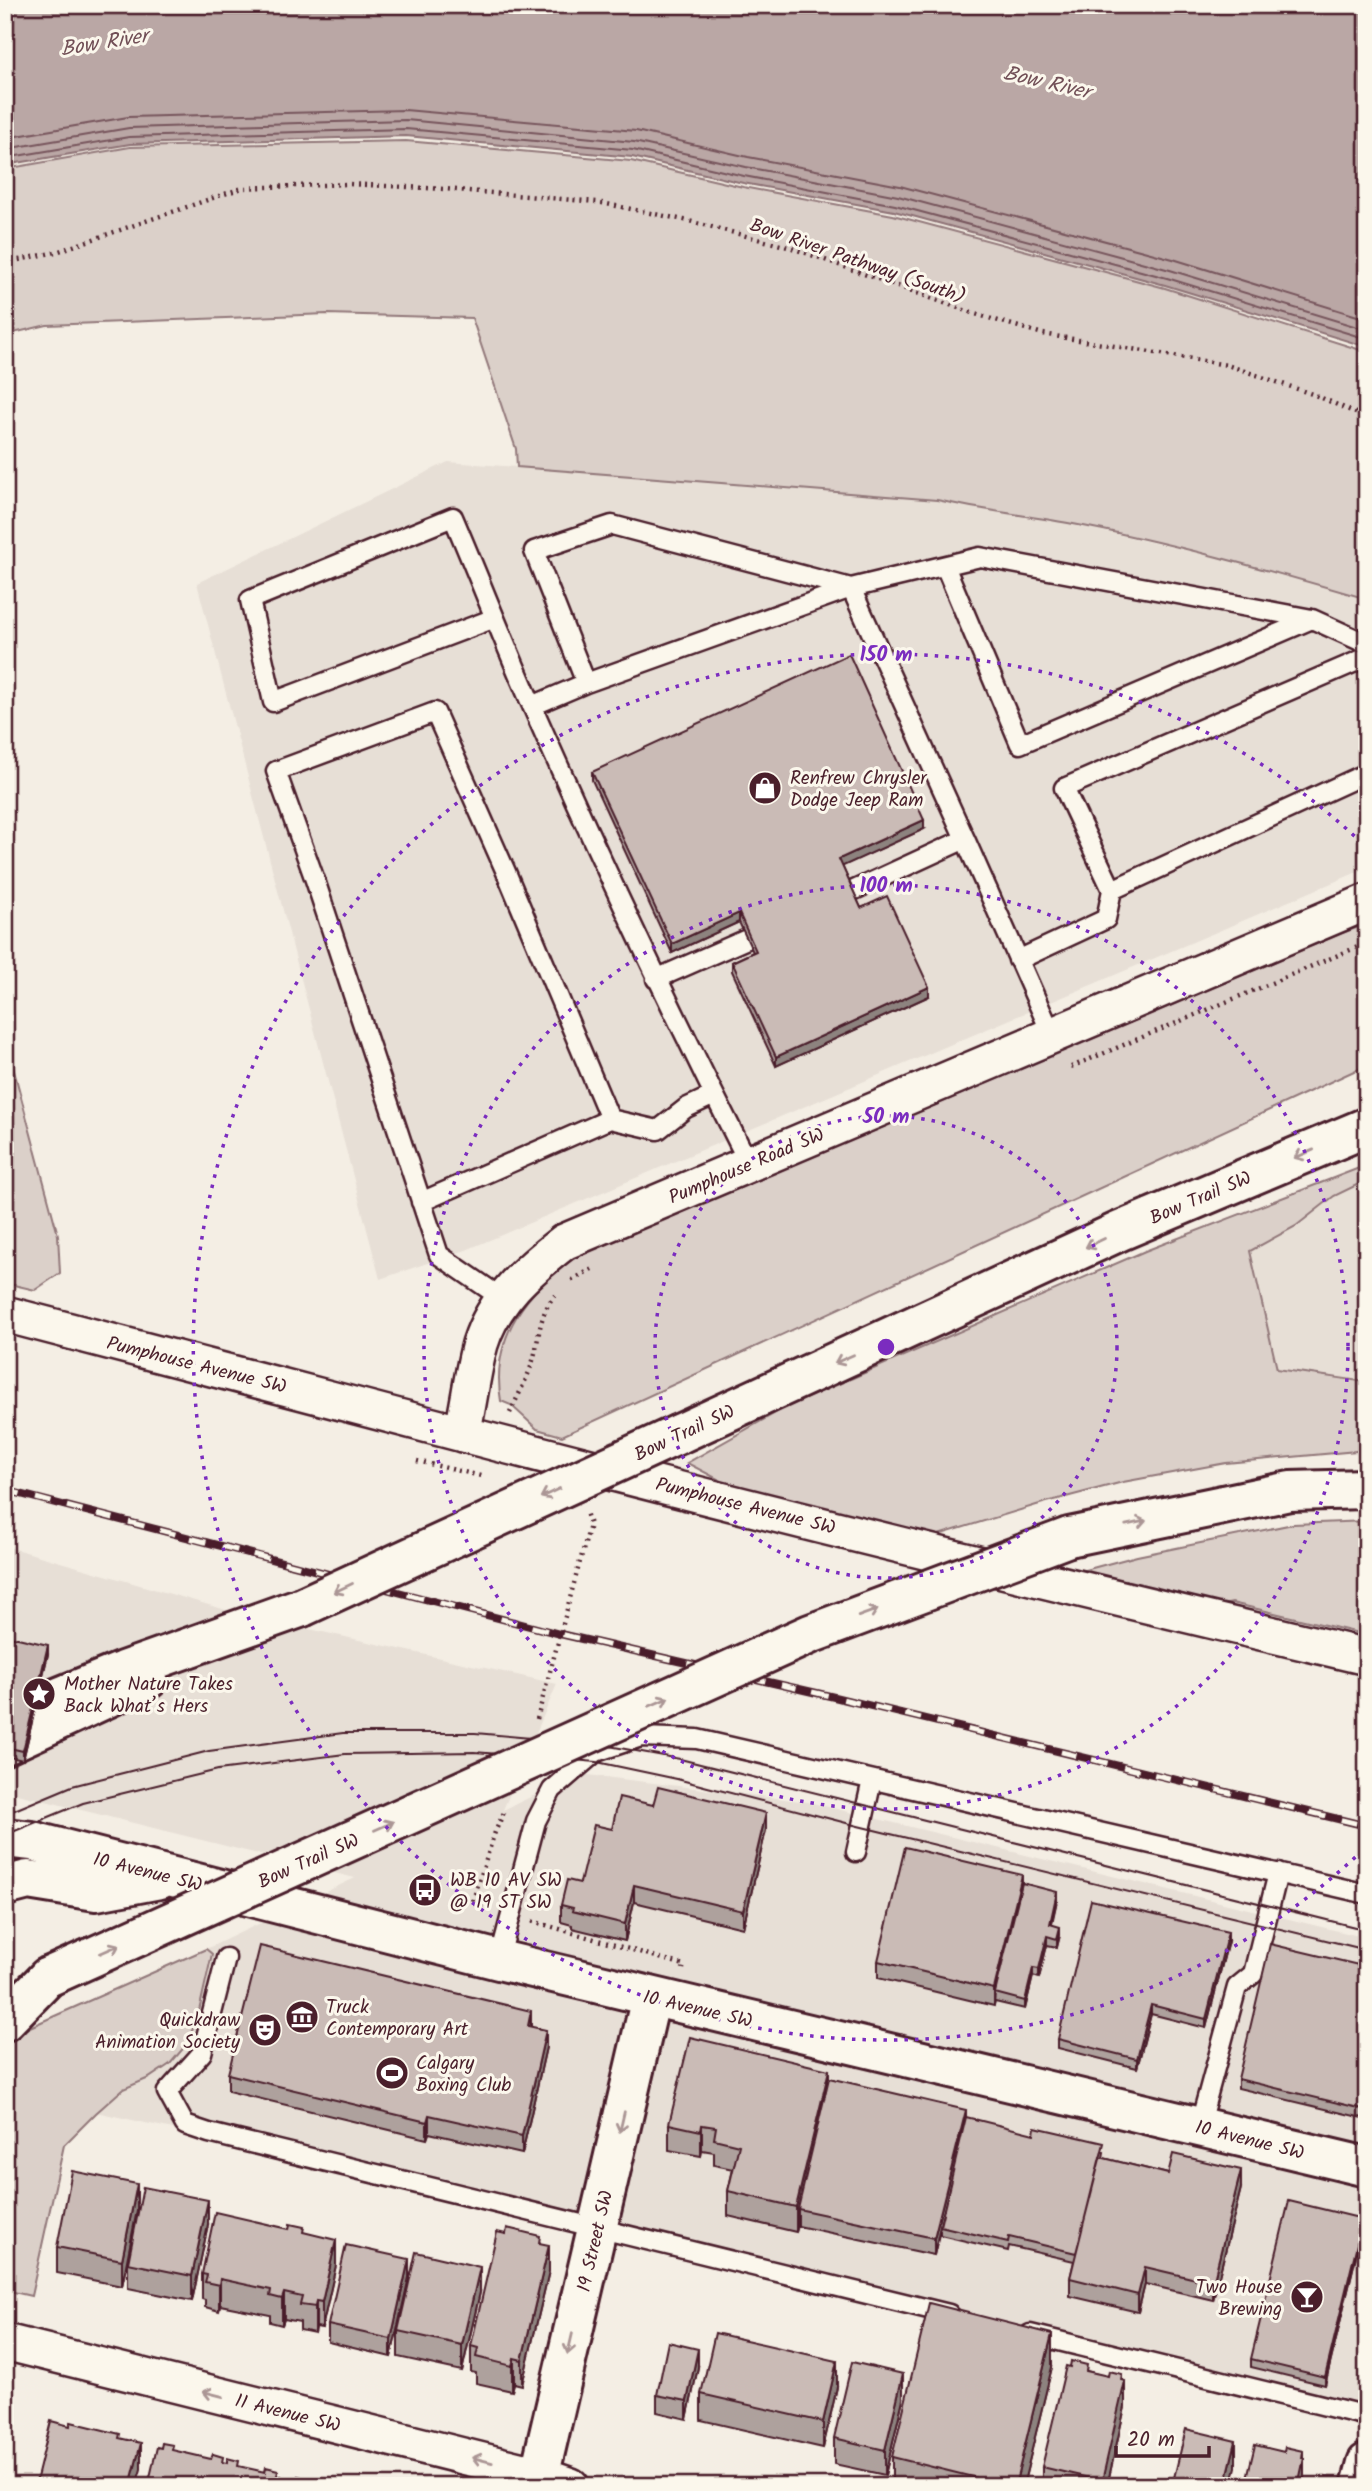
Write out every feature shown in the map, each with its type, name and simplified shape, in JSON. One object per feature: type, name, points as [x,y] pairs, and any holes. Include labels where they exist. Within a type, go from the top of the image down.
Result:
[{"type":"main road","name":"Bow Trail SW","points":[[5,1745],[1120,1231],[1367,1127]]},
{"type":"main road","name":"Bow Trail SW","points":[[5,1995],[810,1634],[1069,1537],[1290,1491],[1367,1489]]},
{"type":"main road","points":[[5,1719],[122,1671],[302,1607]]},
{"type":"main road","name":"10 Avenue SW","points":[[12,1840],[172,1877],[651,1997],[1367,2167]]},
{"type":"main road","points":[[5,1886],[28,1880],[96,1891],[172,1877]]},
{"type":"main road","points":[[5,2021],[48,1978]]},
{"type":"main road","name":"19 Street SW","points":[[549,2482],[597,2227],[651,1997]]},
{"type":"main road","points":[[1361,2486],[1367,2463]]},
{"type":"street","name":"Pumphouse Road SW","points":[[462,1434],[480,1344],[494,1311],[512,1287],[536,1263],[564,1242],[1367,902]]},
{"type":"street","name":"Pumphouse Avenue SW","points":[[5,1314],[462,1434],[1367,1657]]},
{"type":"street","name":"11 Avenue SW","points":[[5,2342],[549,2482]]},
{"type":"lane","points":[[495,618],[272,702],[250,600],[453,517],[532,706],[656,979],[749,1164]]},
{"type":"lane","points":[[586,683],[534,551],[612,525],[851,589]]},
{"type":"lane","points":[[532,706],[586,683],[851,589],[980,557],[1312,619],[1367,644]]},
{"type":"lane","points":[[945,566],[1020,744],[1312,619]]},
{"type":"lane","points":[[851,589],[1052,1035]]},
{"type":"lane","points":[[1018,960],[1106,919],[1112,890],[1064,788],[1367,657]]},
{"type":"lane","points":[[503,1299],[439,1255],[315,880],[276,771],[436,712],[610,1119]]},
{"type":"lane","points":[[1112,890],[1367,773]]},
{"type":"lane","points":[[850,892],[965,839]]},
{"type":"lane","points":[[656,979],[747,939]]},
{"type":"lane","points":[[421,1202],[610,1119],[658,1130],[686,1108],[715,1095]]},
{"type":"lane","points":[[499,1960],[536,1821],[552,1790],[596,1752],[641,1737],[696,1739],[1367,1894]]},
{"type":"lane","points":[[856,1852],[872,1780]]},
{"type":"lane","points":[[1199,2127],[1237,1987],[1253,1974],[1278,1873]]},
{"type":"lane","points":[[226,1958],[202,2053],[167,2092],[185,2124],[209,2133],[971,2320]]},
{"type":"lane","points":[[1012,2330],[1367,2416]]},
{"type":"path","name":"Bow River Pathway (South)","points":[[5,262],[56,252],[242,188],[348,184],[597,202],[689,221],[792,248],[975,314],[1043,334],[1227,365],[1315,395],[1367,418]]},
{"type":"path","points":[[1062,1070],[1367,943]]},
{"type":"path","points":[[509,1415],[534,1359],[540,1322],[547,1306],[564,1285],[602,1263]]},
{"type":"path","points":[[535,1727],[590,1525],[584,1505]]},
{"type":"path","points":[[506,1806],[472,1903],[684,1965]]},
{"type":"shaded area","points":[[406,141],[631,161],[743,187],[893,215],[1165,288],[1367,352],[1367,599],[1256,567],[1143,539],[937,500],[517,467],[516,449],[472,318],[327,314],[47,325],[5,335],[5,169],[130,147]]},
{"type":"shaded area","points":[[448,462],[937,500],[1068,523],[1254,566],[1367,599],[1367,868],[466,1250],[380,1279],[197,583]]},
{"type":"shaded area","points":[[1367,924],[1367,1065],[562,1436],[537,1429],[511,1405],[501,1401],[501,1356],[516,1318],[542,1285],[576,1257]]},
{"type":"shaded area","points":[[5,1037],[58,1235],[60,1273],[35,1290],[5,1283]]},
{"type":"shaded area","points":[[1367,1165],[1367,1180],[1334,1196],[1296,1226],[1250,1251],[1277,1369],[1367,1382],[1367,1450],[1226,1463],[1123,1482],[935,1536],[729,1485],[687,1463],[786,1407],[1145,1251]]},
{"type":"shaded area","points":[[1367,1180],[1367,1382],[1277,1369],[1250,1251],[1296,1226],[1334,1196]]},
{"type":"shaded area","points":[[1367,1521],[1367,1635],[1232,1603],[1214,1607],[1070,1574],[1137,1556],[1293,1524]]},
{"type":"shaded area","points":[[5,1546],[233,1612],[557,1684],[503,1810],[580,1774],[808,1802],[1367,1938],[1367,2414],[647,2234],[96,2112],[123,2089],[149,2078],[187,2044],[199,2011],[212,1955],[206,1949],[355,1878],[5,1791]]},
{"type":"shaded area","points":[[206,1949],[212,1954],[199,2011],[187,2044],[170,2064],[149,2078],[123,2089],[64,2145],[31,2296],[5,2290],[5,2038]]},
{"type":"water","name":"Bow River","points":[[5,5],[1367,5],[1367,347],[1165,285],[894,211],[743,183],[632,157],[406,136],[130,144],[5,165]]},
{"type":"building","points":[[849,654],[924,820],[839,859],[861,908],[887,896],[929,987],[776,1057],[732,962],[756,951],[739,913],[672,944],[592,772]]},
{"type":"building","points":[[5,1635],[48,1645],[23,1751],[5,1747]]},
{"type":"building","points":[[658,1787],[766,1813],[743,1911],[634,1885],[625,1924],[572,1911],[573,1908],[561,1905],[567,1880],[580,1883],[594,1825],[612,1829],[619,1797],[653,1805]]},
{"type":"building","points":[[905,1847],[1022,1875],[994,1989],[878,1961]]},
{"type":"building","points":[[1022,1883],[1057,1892],[1050,1924],[1060,1927],[1057,1939],[1047,1936],[1039,1969],[1033,1968],[1025,2001],[995,1993]]},
{"type":"building","points":[[1091,1900],[1228,1932],[1206,2019],[1151,2005],[1137,2059],[1058,2039]]},
{"type":"building","points":[[1270,1944],[1367,1967],[1367,2110],[1238,2079]]},
{"type":"building","points":[[260,1946],[531,2011],[528,2026],[546,2030],[522,2136],[429,2115],[427,2122],[228,2074]]},
{"type":"building","points":[[690,2037],[829,2070],[796,2207],[728,2191],[739,2145],[714,2139],[716,2127],[702,2125],[701,2131],[669,2124]]},
{"type":"building","points":[[829,2078],[966,2110],[934,2238],[798,2209]]},
{"type":"building","points":[[966,2117],[1034,2134],[1035,2127],[1104,2143],[1076,2253],[1009,2237],[1008,2242],[940,2226]]},
{"type":"building","points":[[1173,2154],[1241,2170],[1213,2283],[1145,2267],[1138,2295],[1070,2278],[1100,2157],[1168,2174]]},
{"type":"building","points":[[72,2171],[137,2184],[122,2260],[57,2247]]},
{"type":"building","points":[[143,2187],[208,2200],[192,2276],[128,2263]]},
{"type":"building","name":"Two House Brewing","points":[[1289,2201],[1363,2219],[1325,2377],[1251,2359]]},
{"type":"building","points":[[215,2212],[289,2229],[290,2224],[304,2227],[303,2232],[336,2240],[322,2302],[316,2301],[315,2307],[300,2305],[302,2297],[284,2293],[282,2299],[270,2296],[271,2290],[220,2279],[219,2285],[205,2282],[207,2275],[202,2274]]},
{"type":"building","points":[[507,2228],[540,2236],[539,2243],[549,2245],[522,2360],[514,2358],[512,2366],[476,2357],[478,2348],[471,2346],[497,2232],[506,2234]]},
{"type":"building","points":[[346,2245],[409,2259],[391,2339],[328,2325]]},
{"type":"building","points":[[416,2252],[480,2267],[462,2345],[398,2331]]},
{"type":"building","points":[[929,2303],[1052,2334],[1015,2486],[892,2457]]},
{"type":"building","points":[[715,2333],[837,2361],[823,2422],[701,2394]]},
{"type":"building","points":[[668,2342],[698,2349],[687,2401],[657,2395]]},
{"type":"building","points":[[1071,2361],[1087,2365],[1086,2371],[1108,2376],[1109,2371],[1122,2374],[1121,2380],[1125,2381],[1102,2481],[1042,2467],[1066,2366],[1070,2367]]},
{"type":"building","points":[[852,2362],[903,2374],[885,2450],[834,2438]]},
{"type":"building","points":[[5,2407],[11,2408],[5,2429]]},
{"type":"building","points":[[51,2421],[70,2426],[71,2422],[120,2434],[119,2438],[141,2443],[130,2486],[35,2486]]},
{"type":"building","points":[[1186,2429],[1236,2441],[1225,2486],[1172,2486]]},
{"type":"building","points":[[162,2443],[173,2445],[172,2450],[211,2459],[213,2454],[223,2457],[222,2462],[227,2463],[227,2458],[239,2461],[238,2466],[265,2472],[266,2467],[278,2470],[277,2475],[281,2476],[278,2486],[148,2486],[157,2447],[161,2448]]},
{"type":"building","points":[[1255,2445],[1284,2452],[1285,2447],[1303,2451],[1298,2486],[1245,2486]]},
{"type":"building","points":[[298,2476],[309,2479],[308,2483],[318,2486],[292,2486],[293,2481],[297,2482]]},
{"type":"tram line","points":[[5,1814],[72,1786],[209,1751],[343,1733],[475,1733],[598,1744],[680,1759],[1367,1930]]},
{"type":"tram line","points":[[5,1835],[83,1803],[218,1770],[345,1754],[474,1752],[597,1762],[677,1779],[1367,1950]]},
{"type":"railway","points":[[5,1490],[560,1634],[830,1696],[1367,1826]]},
{"type":"place","name":"Renfrew Chrysler Dodge Jeep Ram","points":[[765,788]]},
{"type":"place","name":"Mother Nature Takes Back What’s Hers","points":[[39,1694]]},
{"type":"place","name":"WB 10 AV SW @ 19 ST SW","points":[[425,1890]]},
{"type":"place","name":"Truck Contemporary Art","points":[[302,2017]]},
{"type":"place","name":"Quickdraw Animation Society","points":[[265,2030]]},
{"type":"place","name":"Calgary Boxing Club","points":[[392,2073]]},
{"type":"place","name":"Two House Brewing","points":[[1307,2297]]}]
